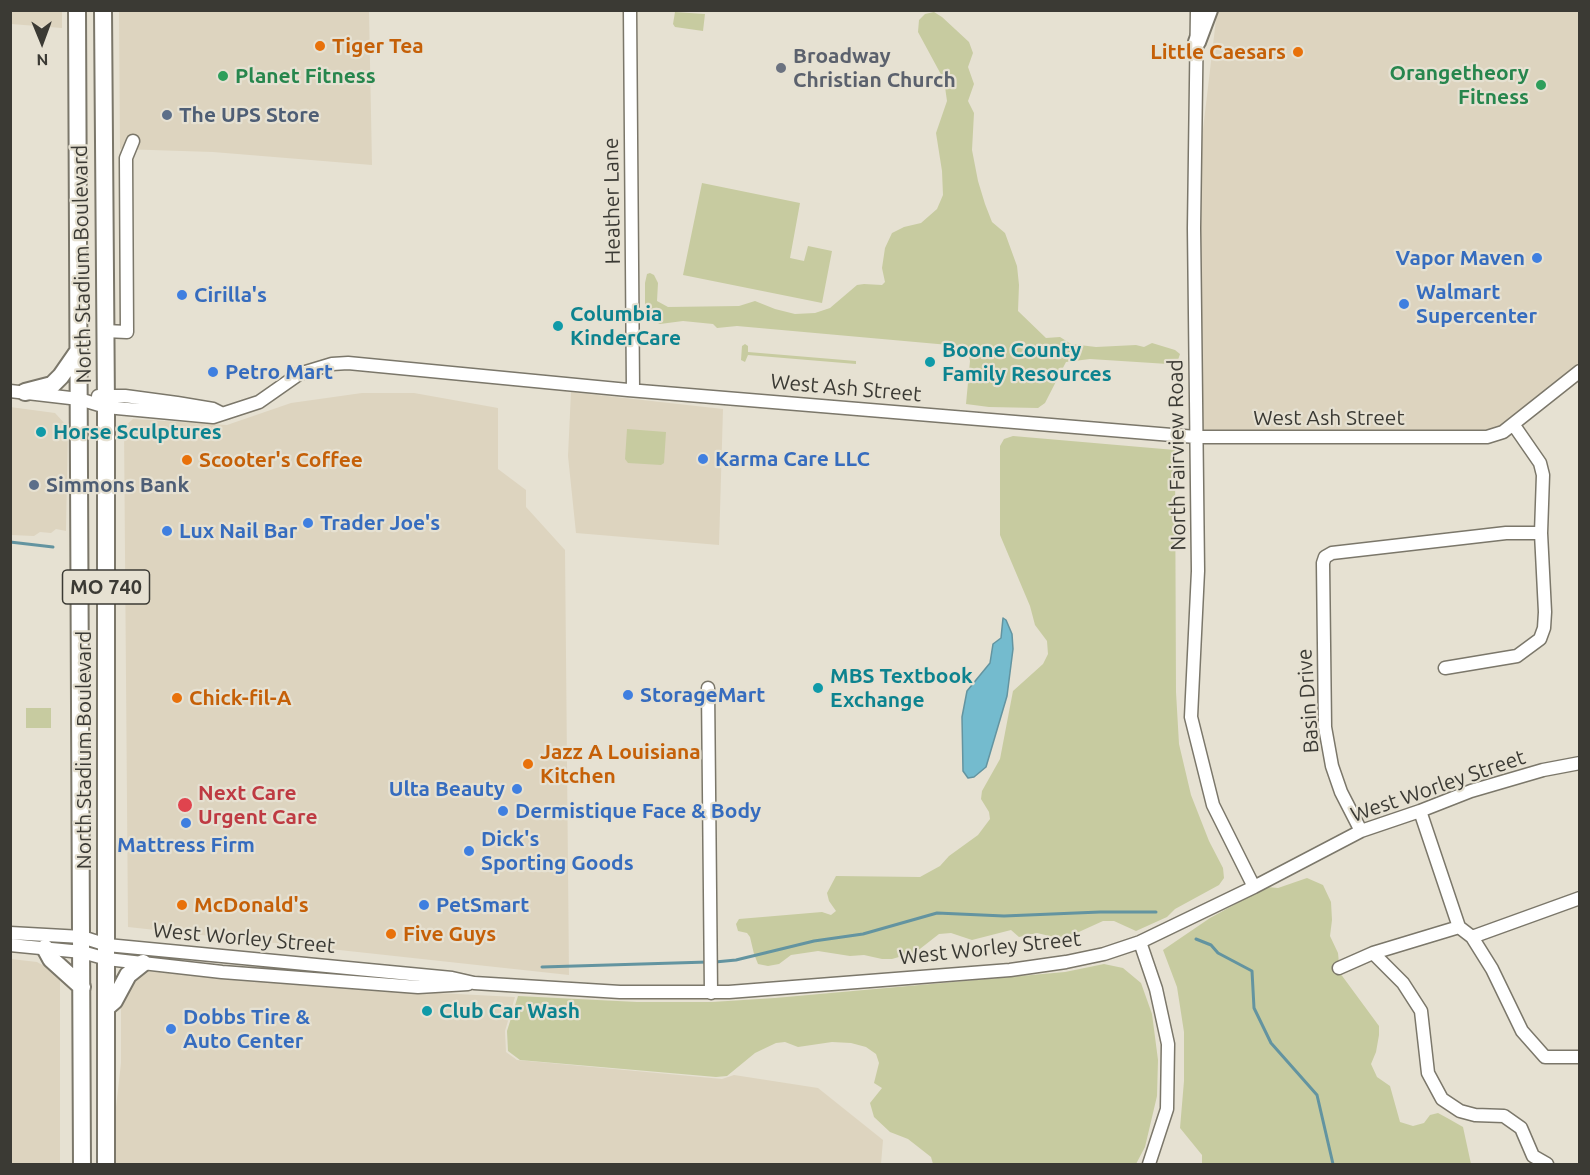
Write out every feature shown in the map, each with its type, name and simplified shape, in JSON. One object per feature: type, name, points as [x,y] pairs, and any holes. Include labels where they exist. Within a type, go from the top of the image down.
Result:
[{"type":"main road","name":"North Stadium Boulevard","points":[[77,10],[82,1164]]},
{"type":"main road","name":"North Stadium Boulevard","points":[[103,10],[106,401],[106,1164]]},
{"type":"main road","points":[[1197,42],[1209,10]]},
{"type":"main road","points":[[18,392],[52,385],[79,350]]},
{"type":"main road","points":[[45,948],[51,959],[82,987]]},
{"type":"main road","points":[[107,1007],[114,1001],[128,975],[143,963]]},
{"type":"street","name":"Heather Lane","points":[[630,10],[633,390]]},
{"type":"street","name":"North Fairview Road","points":[[1197,10],[1194,228],[1198,571],[1191,717],[1213,805],[1254,887]]},
{"type":"street","points":[[105,332],[127,332],[126,158],[133,141]]},
{"type":"street","name":"West Ash Street","points":[[18,392],[106,401],[213,417],[259,402],[299,374],[332,363],[348,363],[633,390],[1196,437],[1488,437],[1503,432],[1580,371]]},
{"type":"street","points":[[1445,668],[1517,656],[1540,639],[1544,628],[1541,533],[1543,475],[1540,463],[1513,424]]},
{"type":"street","name":"Basin Drive","points":[[1361,831],[1341,792],[1332,766],[1324,727],[1323,563],[1325,557],[1332,553],[1506,533],[1541,533]]},
{"type":"street","points":[[708,688],[711,993]]},
{"type":"street","name":"West Worley Street","points":[[107,952],[452,978],[474,983],[620,992],[711,993],[1010,970],[1097,956],[1140,942],[1254,887],[1361,831],[1472,791],[1580,762]]},
{"type":"street","points":[[1420,811],[1460,927],[1472,938],[1492,969],[1522,1030],[1545,1057],[1580,1057]]},
{"type":"street","points":[[1472,938],[1580,898]]},
{"type":"street","points":[[1339,968],[1373,953],[1460,927]]},
{"type":"street","name":"West Worley Street","points":[[10,933],[82,945],[143,963],[222,972],[418,987],[452,987],[474,983]]},
{"type":"street","points":[[1140,942],[1156,988],[1168,1044],[1167,1109],[1149,1164]]},
{"type":"street","name":"West Worley Street","points":[[10,945],[45,948],[82,945]]},
{"type":"street","points":[[1373,953],[1403,983],[1421,1011],[1428,1073],[1442,1099],[1460,1112],[1504,1116],[1521,1128],[1533,1156],[1547,1164]]},
{"type":"shaded area","points":[[10,11],[62,11],[62,28],[11,24]]},
{"type":"shaded area","points":[[119,11],[369,11],[372,165],[213,152],[120,149]]},
{"type":"shaded area","points":[[1217,11],[1579,11],[1579,371],[1503,432],[1196,437],[1195,197]]},
{"type":"shaded area","points":[[571,392],[723,409],[719,545],[576,533],[568,456]]},
{"type":"shaded area","points":[[362,393],[414,393],[498,408],[498,469],[526,490],[526,507],[565,550],[569,975],[128,927],[124,427],[133,419],[227,425],[291,403]]},
{"type":"shaded area","points":[[10,407],[55,413],[68,427],[66,531],[56,529],[51,533],[40,532],[34,536],[11,535]]},
{"type":"shaded area","points":[[11,959],[37,962],[60,975],[60,1164],[11,1164]]},
{"type":"shaded area","points":[[147,971],[380,990],[515,997],[505,1031],[506,1052],[517,1060],[722,1079],[734,1075],[818,1088],[883,1140],[881,1164],[116,1164],[116,1107],[121,1063],[121,1001],[137,975]]},
{"type":"green space","points":[[675,12],[705,14],[703,31],[675,27],[673,24]]},
{"type":"green space","points":[[934,12],[969,42],[973,53],[968,67],[974,84],[968,101],[974,113],[972,150],[985,204],[992,222],[1005,233],[1017,266],[1018,311],[1046,338],[1060,337],[1071,344],[1096,347],[1136,345],[1144,347],[1152,343],[1175,350],[1180,354],[1177,363],[1090,359],[1066,362],[1045,403],[1038,408],[989,407],[966,404],[970,361],[968,352],[960,346],[737,326],[717,328],[713,324],[683,321],[660,324],[649,320],[645,314],[645,283],[647,274],[650,273],[654,275],[658,283],[657,301],[668,307],[739,306],[755,301],[795,314],[815,313],[830,308],[857,285],[882,285],[885,282],[882,268],[885,248],[892,233],[921,223],[937,209],[943,195],[936,133],[947,101],[944,80],[918,32],[919,20],[925,14]]},
{"type":"green space","points":[[702,183],[800,203],[790,258],[804,261],[808,246],[832,251],[822,303],[683,275]]},
{"type":"green space","points":[[745,344],[748,346],[748,352],[856,361],[856,364],[748,355],[745,362],[741,360],[742,346]]},
{"type":"green space","points":[[627,429],[666,432],[664,463],[661,465],[628,463],[625,459]]},
{"type":"green space","points":[[1013,436],[1175,450],[1176,692],[1179,744],[1191,795],[1209,841],[1223,868],[1224,878],[1219,885],[1175,909],[1167,917],[1136,931],[1114,921],[1103,921],[1070,936],[1058,938],[1037,933],[1019,937],[1011,930],[972,940],[951,933],[939,934],[916,952],[892,959],[818,951],[791,955],[779,964],[768,966],[758,964],[750,937],[747,933],[738,931],[736,924],[739,919],[822,912],[831,915],[836,911],[827,893],[836,876],[920,877],[940,866],[949,856],[978,835],[990,819],[989,812],[981,799],[982,791],[1000,759],[1013,691],[1043,664],[1048,654],[1047,641],[1035,625],[1030,606],[1000,535],[1000,446],[1004,439]]},
{"type":"green space","points":[[26,708],[51,708],[51,728],[26,728]]},
{"type":"green space","points":[[1307,878],[1323,885],[1331,902],[1330,936],[1338,953],[1340,973],[1379,1026],[1376,1052],[1371,1064],[1377,1077],[1390,1086],[1400,1122],[1413,1126],[1424,1123],[1430,1115],[1438,1113],[1463,1127],[1471,1164],[1202,1164],[1202,1155],[1180,1128],[1184,1081],[1184,1032],[1177,987],[1163,950],[1210,918],[1267,887],[1278,888]]},
{"type":"green space","points":[[1104,964],[1123,968],[1141,983],[1152,1014],[1158,1060],[1157,1096],[1145,1147],[1136,1164],[933,1164],[931,1157],[908,1139],[890,1132],[874,1117],[870,1103],[882,1088],[874,1083],[879,1063],[876,1054],[866,1047],[851,1043],[832,1042],[798,1047],[785,1042],[776,1043],[755,1053],[727,1076],[716,1077],[520,1060],[508,1051],[507,1031],[518,996],[637,1002],[712,1002],[1065,972]]},
{"type":"water","points":[[1003,618],[1012,634],[1013,649],[1007,696],[986,767],[974,777],[968,778],[963,771],[962,717],[967,691],[990,663],[993,644],[1001,638]]},
{"type":"waterway","points":[[10,542],[53,547]]},
{"type":"waterway","points":[[715,962],[736,960],[814,941],[863,934],[937,913],[1004,916],[1156,912]]},
{"type":"waterway","points":[[1196,939],[1211,945],[1218,953],[1252,971],[1254,1008],[1271,1043],[1317,1095],[1333,1164]]},
{"type":"waterway","points":[[542,967],[708,962]]},
{"type":"place","name":"Tiger Tea","points":[[320,46]]},
{"type":"place","name":"Little Caesars","points":[[1298,52]]},
{"type":"place","name":"Broadway Christian Church","points":[[781,68]]},
{"type":"place","name":"Planet Fitness","points":[[223,76]]},
{"type":"place","name":"Orangetheory Fitness","points":[[1541,85]]},
{"type":"place","name":"The UPS Store","points":[[167,115]]},
{"type":"place","name":"Vapor Maven","points":[[1537,258]]},
{"type":"place","name":"Cirilla's","points":[[182,295]]},
{"type":"place","name":"Walmart Supercenter","points":[[1404,304]]},
{"type":"place","name":"Columbia KinderCare","points":[[558,326]]},
{"type":"place","name":"Boone County Family Resources","points":[[930,362]]},
{"type":"place","name":"Petro Mart","points":[[213,372]]},
{"type":"place","name":"Horse Sculptures","points":[[41,432]]},
{"type":"place","name":"Karma Care LLC","points":[[703,459]]},
{"type":"place","name":"Scooter's Coffee","points":[[187,460]]},
{"type":"place","name":"Simmons Bank","points":[[34,485]]},
{"type":"place","name":"Trader Joe's","points":[[308,523]]},
{"type":"place","name":"Lux Nail Bar","points":[[167,531]]},
{"type":"place","name":"MBS Textbook Exchange","points":[[818,688]]},
{"type":"place","name":"StorageMart","points":[[628,695]]},
{"type":"place","name":"Chick-fil-A","points":[[177,698]]},
{"type":"place","name":"Jazz A Louisiana Kitchen","points":[[528,764]]},
{"type":"place","name":"Ulta Beauty","points":[[517,789]]},
{"type":"place","name":"Next Care Urgent Care","points":[[185,805]]},
{"type":"place","name":"Dermistique Face & Body","points":[[503,811]]},
{"type":"place","name":"Mattress Firm","points":[[186,823]]},
{"type":"place","name":"Dick's Sporting Goods","points":[[469,851]]},
{"type":"place","name":"McDonald's","points":[[182,905]]},
{"type":"place","name":"PetSmart","points":[[424,905]]},
{"type":"place","name":"Five Guys","points":[[391,934]]},
{"type":"place","name":"Club Car Wash","points":[[427,1011]]},
{"type":"place","name":"Dobbs Tire & Auto Center","points":[[171,1029]]}]
